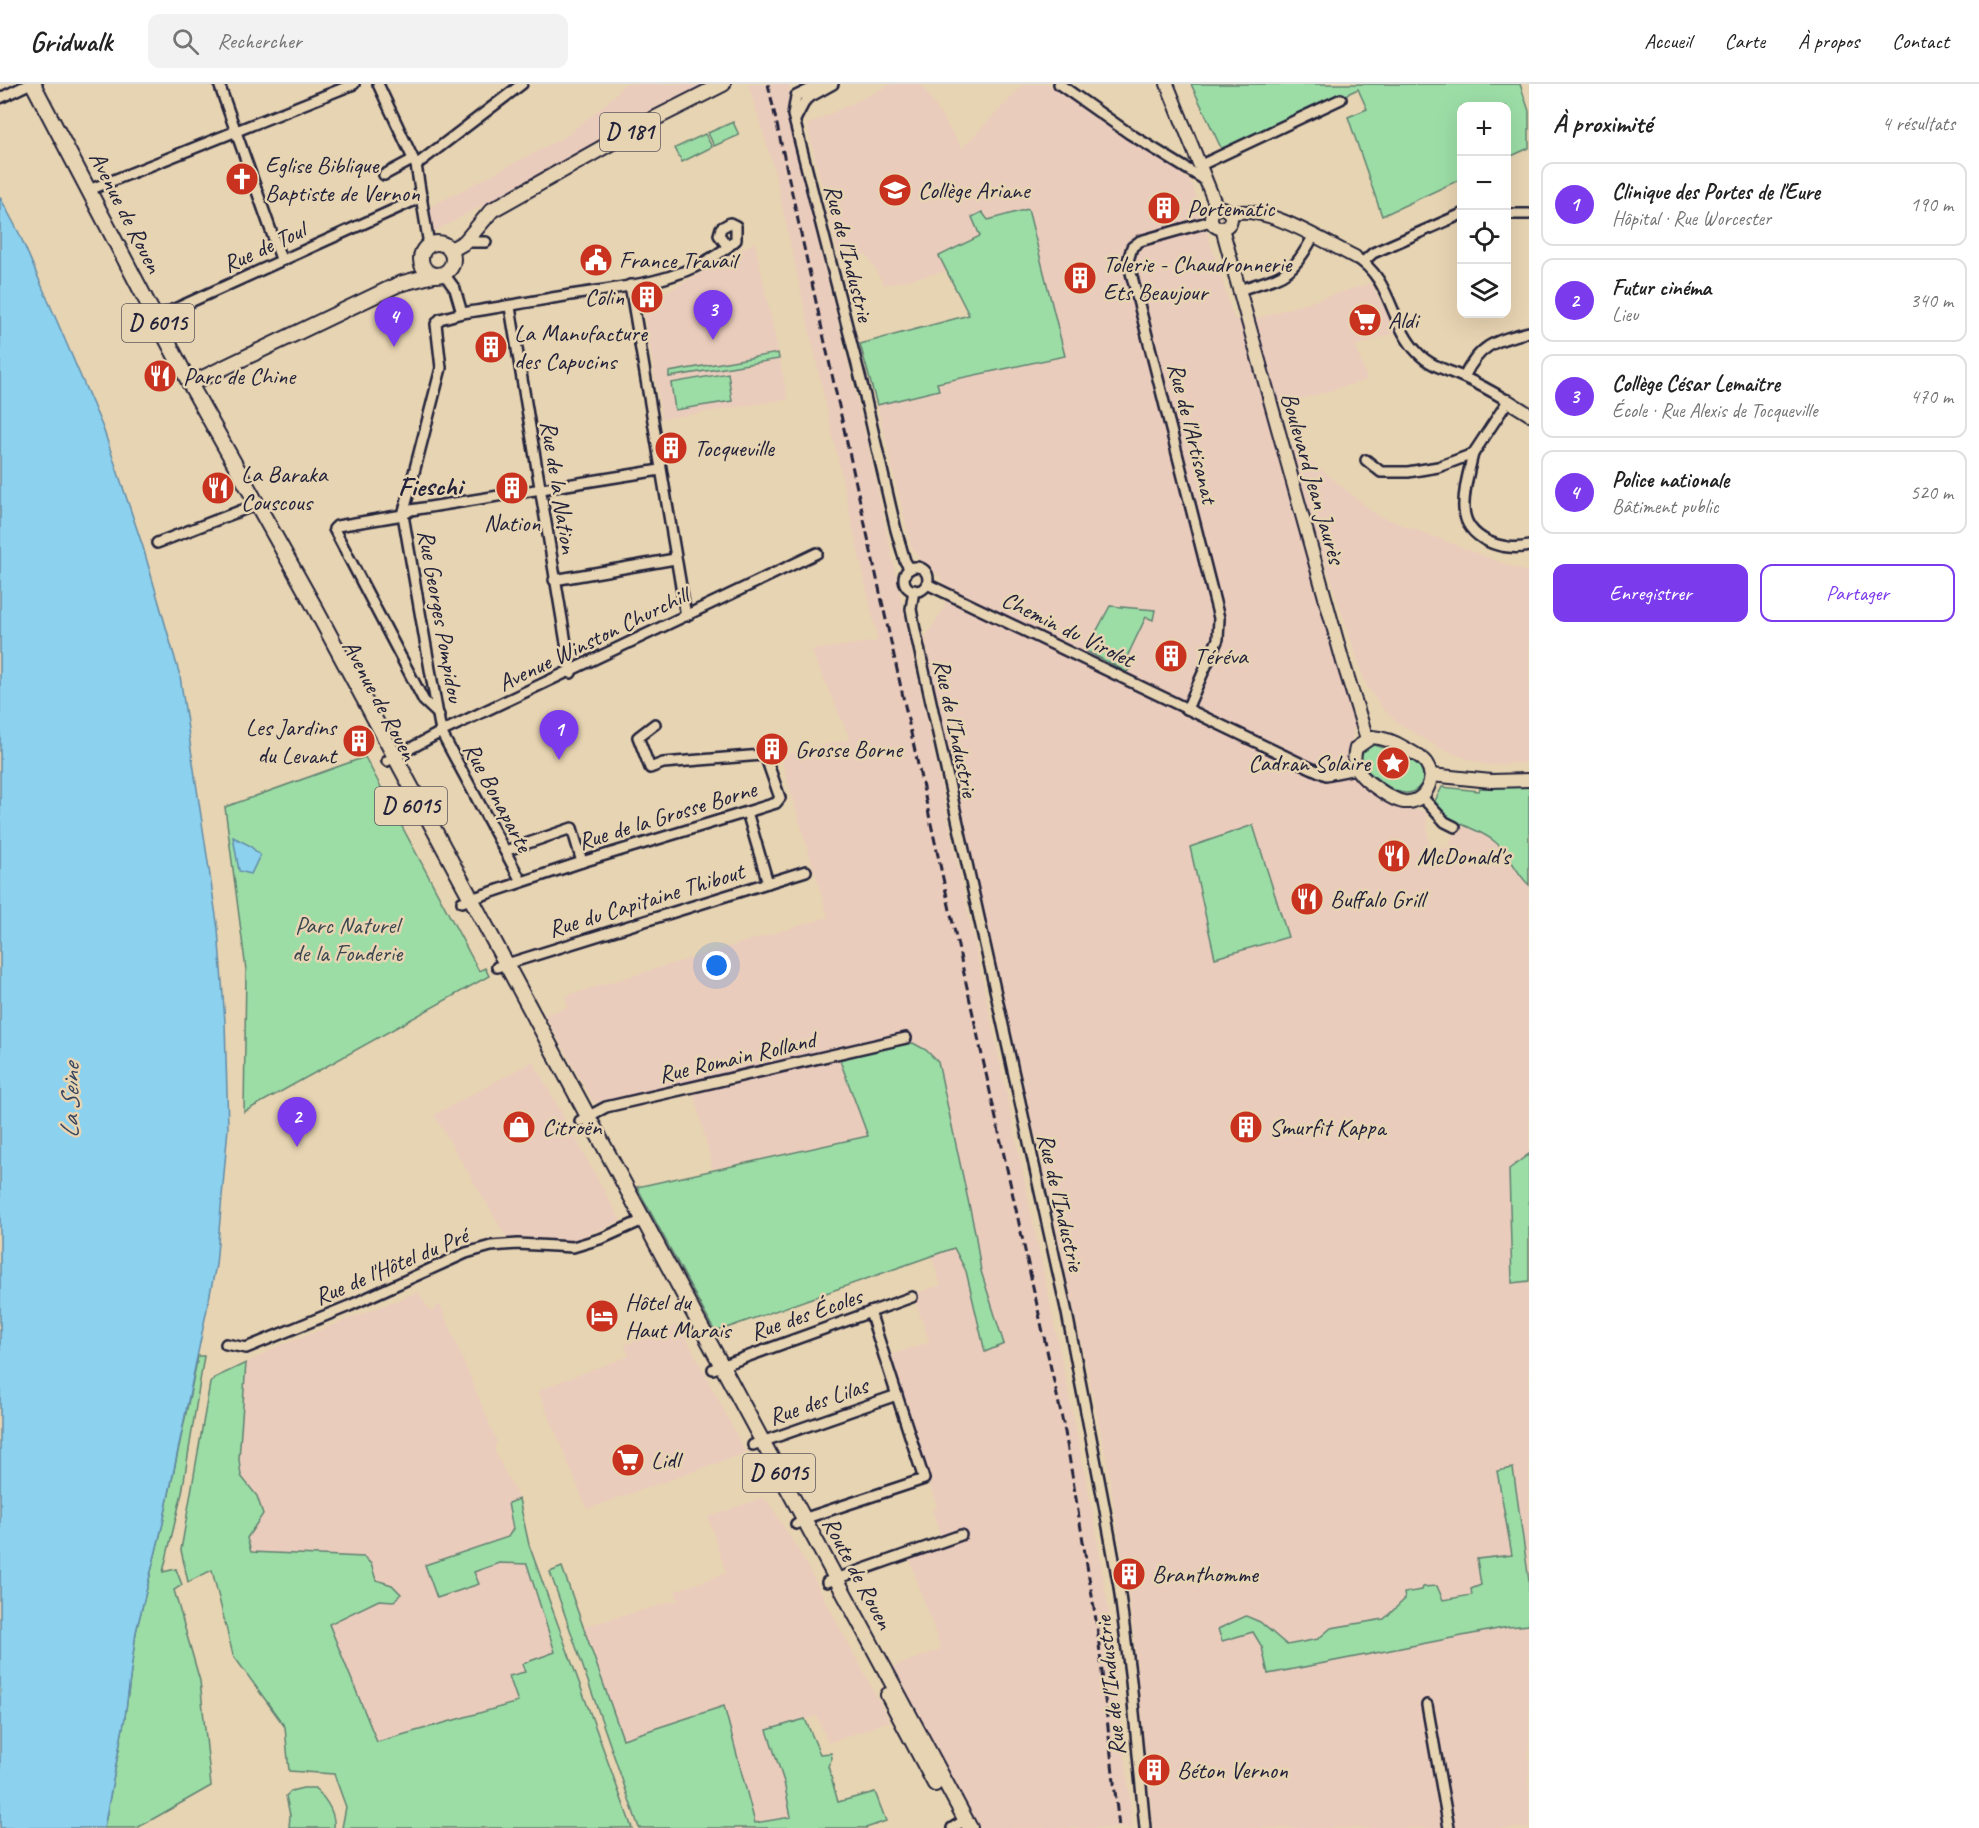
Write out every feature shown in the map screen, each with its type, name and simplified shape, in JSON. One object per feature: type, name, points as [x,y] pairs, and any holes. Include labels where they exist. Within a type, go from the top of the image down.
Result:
[{"type":"main road","name":"Avenue de Rouen","points":[[34,84],[190,384],[249,487],[335,655],[584,1119]]},
{"type":"main road","name":"D 181","points":[[451,250],[465,242],[492,210],[648,122],[723,84]]},
{"type":"main road","points":[[1167,84],[1217,208]]},
{"type":"main road","points":[[1217,208],[1225,208],[1230,214],[1229,223],[1222,228],[1216,227],[1211,221],[1212,212],[1217,208]]},
{"type":"main road","points":[[1230,214],[1241,210],[1260,212],[1359,260]]},
{"type":"main road","name":"Boulevard Jean Jaurès","points":[[1222,228],[1346,673],[1367,739]]},
{"type":"main road","points":[[190,384],[410,279],[439,275],[454,262],[451,250],[443,244],[429,244],[423,251],[421,262],[410,279]]},
{"type":"main road","points":[[421,262],[425,271],[439,275]]},
{"type":"main road","points":[[1508,401],[1529,414]]},
{"type":"main road","points":[[1383,738],[1424,760],[1431,775],[1428,788],[1422,797],[1410,801],[1395,800],[1356,769],[1354,757],[1356,748],[1367,739],[1383,738]]},
{"type":"main road","points":[[1431,775],[1491,781],[1529,780]]},
{"type":"main road","name":"Route de Rouen","points":[[584,1119],[961,1826]]},
{"type":"street","points":[[0,98],[27,84],[34,84]]},
{"type":"street","points":[[219,84],[281,259]]},
{"type":"street","points":[[89,190],[354,84]]},
{"type":"street","points":[[378,84],[393,111],[414,163],[429,244]]},
{"type":"street","points":[[384,175],[414,163],[522,84]]},
{"type":"street","name":"Rue de l'Industrie","points":[[821,84],[794,99],[795,120],[899,540],[910,569]]},
{"type":"street","points":[[795,120],[800,108],[817,91],[833,84]]},
{"type":"street","points":[[1059,84],[1130,134],[1208,181]]},
{"type":"street","points":[[1201,165],[1341,99]]},
{"type":"street","name":"Rue de Toul","points":[[155,318],[422,197]]},
{"type":"street","points":[[1511,214],[1529,214]]},
{"type":"street","points":[[1457,216],[1359,260],[1383,287],[1409,343],[1419,355],[1436,366],[1464,377],[1508,401],[1473,454],[1464,510],[1468,523],[1486,541],[1519,548],[1529,546]]},
{"type":"street","name":"Rue de l'Artisanat","points":[[1187,709],[1218,639],[1219,618],[1128,261],[1132,247],[1140,241],[1211,221]]},
{"type":"street","points":[[1239,290],[1286,274],[1299,264],[1313,237]]},
{"type":"street","points":[[439,275],[455,289],[462,313],[510,307],[681,274],[728,247]]},
{"type":"street","points":[[630,285],[686,616]]},
{"type":"street","name":"Rue de la Nation","points":[[510,307],[554,580],[572,673]]},
{"type":"street","name":"Rue Georges Pompidou","points":[[441,732],[403,515],[441,368],[435,331],[440,319],[462,313]]},
{"type":"street","points":[[1464,377],[1480,351],[1495,341],[1529,332]]},
{"type":"street","points":[[1366,460],[1381,472],[1408,472],[1438,467],[1473,454]]},
{"type":"street","points":[[439,715],[423,700],[334,529],[338,526],[403,515],[411,510],[660,470]]},
{"type":"street","points":[[157,543],[257,505]]},
{"type":"street","name":"Avenue Winston Churchill","points":[[391,759],[441,732],[572,673],[817,554]]},
{"type":"street","points":[[554,580],[675,559]]},
{"type":"street","points":[[917,567],[924,570],[928,577],[927,584],[921,589],[914,590],[907,586],[904,579],[910,569],[917,567]]},
{"type":"street","name":"Chemin du Virolet","points":[[927,584],[1326,775],[1356,769]]},
{"type":"street","name":"Rue de l'Industrie","points":[[914,590],[911,609],[919,651],[1066,1312],[1104,1505],[1126,1646],[1145,1828]]},
{"type":"street","name":"Rue de la Grosse Borne","points":[[466,900],[582,862],[747,813],[776,803],[780,798],[766,758],[762,755],[663,763],[650,768],[638,736],[655,724]]},
{"type":"street","name":"Rue Bonaparte","points":[[441,732],[521,881]]},
{"type":"street","points":[[1422,797],[1445,822],[1455,827]]},
{"type":"street","points":[[747,813],[768,883]]},
{"type":"street","points":[[506,851],[572,828],[582,862]]},
{"type":"street","name":"Rue du Capitaine Thibout","points":[[501,965],[806,871]]},
{"type":"street","name":"Rue Romain Rolland","points":[[584,1119],[606,1107],[906,1038]]},
{"type":"street","name":"Rue de l'Hôtel du Pré","points":[[226,1344],[246,1348],[349,1306],[466,1253],[491,1246],[518,1244],[573,1247],[603,1238],[639,1221]]},
{"type":"street","name":"Rue des Écoles","points":[[717,1367],[912,1297]]},
{"type":"street","points":[[800,1522],[924,1479],[870,1312]]},
{"type":"street","name":"Rue des Lilas","points":[[757,1443],[897,1395]]},
{"type":"street","points":[[831,1580],[961,1535]]},
{"type":"street","points":[[1427,1705],[1449,1828]]},
{"type":"shaded area","points":[[624,84],[703,84],[432,233],[430,207],[566,136],[607,103]]},
{"type":"shaded area","points":[[748,84],[789,84],[787,115],[868,444],[1007,1095],[1093,1512],[1111,1627],[1133,1828],[975,1828],[887,1669],[941,1649],[909,1558],[943,1546],[932,1509],[937,1507],[887,1356],[929,1342],[913,1294],[941,1285],[931,1256],[954,1248],[868,1136],[713,1169],[694,1094],[640,1104],[637,1097],[604,1104],[593,1102],[545,1015],[568,1007],[565,996],[828,917],[780,756],[850,739],[811,650],[878,641],[773,165]]},
{"type":"shaded area","points":[[892,84],[921,84],[962,148],[1024,84],[1049,84],[1101,122],[1182,174],[1192,183],[1234,319],[1252,320],[1371,283],[1397,332],[1356,346],[1367,380],[1277,406],[1290,444],[1377,515],[1529,573],[1529,763],[1485,765],[1443,750],[1398,723],[1383,709],[1366,685],[1300,488],[1355,725],[1346,766],[1355,777],[1392,805],[1426,812],[1430,850],[1449,847],[1460,809],[1529,793],[1529,1154],[1509,1169],[1512,1283],[1529,1281],[1529,1828],[1153,1828],[1132,1619],[1107,1462],[1049,1195],[940,720],[925,638],[945,606],[941,577],[924,564],[911,546],[877,405],[939,390],[936,383],[1064,356],[1028,209],[988,220],[972,217],[980,235],[940,255],[948,271],[884,285],[866,254],[840,261],[807,125]]},
{"type":"shaded area","points":[[755,242],[788,399],[662,419],[641,294],[670,290]]},
{"type":"shaded area","points":[[533,1061],[621,1221],[564,1244],[544,1243],[529,1237],[507,1238],[434,1115]]},
{"type":"shaded area","points":[[418,1292],[431,1312],[440,1304],[497,1442],[494,1450],[519,1499],[508,1503],[513,1529],[508,1537],[426,1565],[437,1597],[478,1584],[473,1572],[499,1563],[527,1564],[555,1652],[522,1664],[525,1672],[518,1702],[377,1742],[329,1624],[379,1599],[394,1601],[392,1585],[376,1580],[371,1564],[364,1557],[251,1552],[246,1538],[239,1459],[246,1363],[274,1348]]},
{"type":"shaded area","points":[[679,1324],[746,1453],[587,1509],[538,1390],[629,1356],[625,1345]]},
{"type":"shaded area","points":[[762,1498],[769,1503],[798,1549],[890,1721],[828,1743],[817,1716],[767,1730],[784,1783],[791,1817],[754,1823],[724,1706],[623,1739],[582,1627],[678,1600],[675,1591],[726,1573],[708,1517]]},
{"type":"green space","points":[[1191,84],[1520,84],[1529,111],[1529,148],[1511,156],[1511,102],[1457,102],[1457,181],[1382,216],[1348,117],[1367,109],[1358,89],[1223,152]]},
{"type":"green space","points":[[733,122],[739,135],[714,146],[708,133]]},
{"type":"green space","points":[[705,134],[712,147],[682,162],[675,148]]},
{"type":"green space","points":[[1028,209],[1065,356],[937,383],[939,390],[877,405],[860,344],[969,315],[939,256],[980,236],[972,217],[982,212],[988,220]]},
{"type":"green space","points":[[778,353],[779,359],[669,377],[669,372]]},
{"type":"green space","points":[[728,373],[732,401],[675,410],[671,383]]},
{"type":"green space","points":[[1110,606],[1155,610],[1153,620],[1146,617],[1125,661],[1132,666],[1127,672],[1086,651]]},
{"type":"green space","points":[[1370,744],[1400,753],[1420,765],[1424,779],[1418,788],[1402,793],[1394,790],[1362,766],[1361,752]]},
{"type":"green space","name":"Parc Naturel de la Fonderie","points":[[365,757],[479,971],[485,968],[489,976],[244,1112],[246,970],[225,807]]},
{"type":"green space","points":[[1529,786],[1529,885],[1494,841],[1447,817],[1433,805],[1442,787],[1479,791],[1480,788]]},
{"type":"green space","points":[[1253,825],[1288,937],[1215,958],[1190,847]]},
{"type":"green space","points":[[913,1043],[926,1050],[938,1062],[975,1232],[981,1271],[1004,1344],[985,1352],[966,1271],[954,1248],[715,1332],[637,1187],[868,1136],[839,1058]]},
{"type":"green space","points":[[1529,1154],[1529,1281],[1512,1283],[1509,1169]]},
{"type":"green space","points":[[198,1356],[204,1356],[182,1493],[163,1572],[176,1569],[182,1585],[174,1590],[200,1681],[211,1786],[137,1828],[104,1828],[125,1717],[136,1632],[163,1523]]},
{"type":"green space","points":[[246,1363],[239,1459],[241,1476],[257,1496],[263,1514],[247,1538],[251,1552],[364,1557],[371,1564],[376,1580],[392,1585],[401,1594],[394,1601],[379,1600],[329,1624],[377,1742],[518,1702],[509,1676],[525,1672],[522,1664],[555,1652],[527,1564],[499,1563],[474,1572],[479,1584],[437,1598],[425,1565],[508,1537],[513,1529],[508,1503],[519,1499],[529,1545],[632,1828],[342,1828],[346,1807],[334,1774],[289,1771],[285,1727],[233,1655],[212,1570],[188,1582],[181,1550],[210,1383],[214,1378]]},
{"type":"green space","points":[[1513,1468],[1529,1581],[1529,1625],[1508,1627],[1268,1674],[1262,1647],[1253,1632],[1222,1641],[1218,1629],[1246,1616],[1260,1622],[1287,1645],[1318,1639],[1331,1628],[1384,1619],[1405,1599],[1404,1593],[1422,1590],[1423,1587],[1437,1586],[1443,1600],[1472,1595],[1471,1589],[1481,1585],[1477,1559],[1512,1555],[1497,1471]]},
{"type":"green space","points":[[562,1567],[623,1739],[724,1706],[755,1823],[791,1817],[784,1782],[767,1730],[805,1719],[820,1754],[831,1753],[832,1758],[828,1766],[838,1802],[875,1792],[886,1821],[866,1828],[639,1828],[550,1572]]},
{"type":"green space","points":[[315,1788],[322,1796],[332,1811],[334,1828],[289,1828],[290,1815],[286,1796],[291,1791]]},
{"type":"water","name":"La Seine","points":[[0,197],[19,233],[103,428],[143,547],[180,676],[218,929],[225,1022],[228,1128],[216,1265],[163,1523],[136,1632],[125,1717],[104,1828],[0,1828]]},
{"type":"water","points":[[233,837],[249,845],[260,855],[251,874],[239,871]]},
{"type":"railway","points":[[768,84],[1065,1432],[1097,1626],[1119,1828]]},
{"type":"place","name":"Eglise Biblique Baptiste de Vernon","points":[[242,179]]},
{"type":"place","name":"Collège Ariane","points":[[895,190]]},
{"type":"place","name":"Portematic","points":[[1164,208]]},
{"type":"place","name":"France Travail","points":[[596,260]]},
{"type":"place","name":"Tolerie - Chaudronnerie Ets Beaujour","points":[[1080,278]]},
{"type":"place","name":"Colin","points":[[647,297]]},
{"type":"place","name":"Aldi","points":[[1365,320]]},
{"type":"place","name":"Collège César Lemaitre","points":[[713,340]]},
{"type":"place","name":"Police nationale","points":[[394,347]]},
{"type":"place","name":"La Manufacture des Capucins","points":[[491,347]]},
{"type":"place","name":"Parc de Chine","points":[[160,376]]},
{"type":"place","name":"Tocqueville","points":[[671,448]]},
{"type":"place","name":"La Baraka Couscous","points":[[218,488]]},
{"type":"place","name":"Nation","points":[[512,488]]},
{"type":"place","name":"Téréva","points":[[1171,656]]},
{"type":"place","name":"Les Jardins du Levant","points":[[359,741]]},
{"type":"place","name":"Grosse Borne","points":[[772,749]]},
{"type":"place","name":"Clinique des Portes de l'Eure","points":[[559,760]]},
{"type":"place","name":"Cadran Solaire","points":[[1393,763]]},
{"type":"place","name":"McDonald's","points":[[1394,856]]},
{"type":"place","name":"Buffalo Grill","points":[[1307,899]]},
{"type":"place","name":"Citroën","points":[[519,1127]]},
{"type":"place","name":"Smurfit Kappa","points":[[1246,1127]]},
{"type":"place","name":"Futur cinéma","points":[[297,1147]]},
{"type":"place","name":"Hôtel du Haut Marais","points":[[602,1316]]},
{"type":"place","name":"Lidl","points":[[628,1460]]},
{"type":"place","name":"Branthomme","points":[[1129,1574]]},
{"type":"place","name":"Béton Vernon","points":[[1154,1770]]},
{"type":"district","name":"Fieschi","points":[[430,486]]}]
